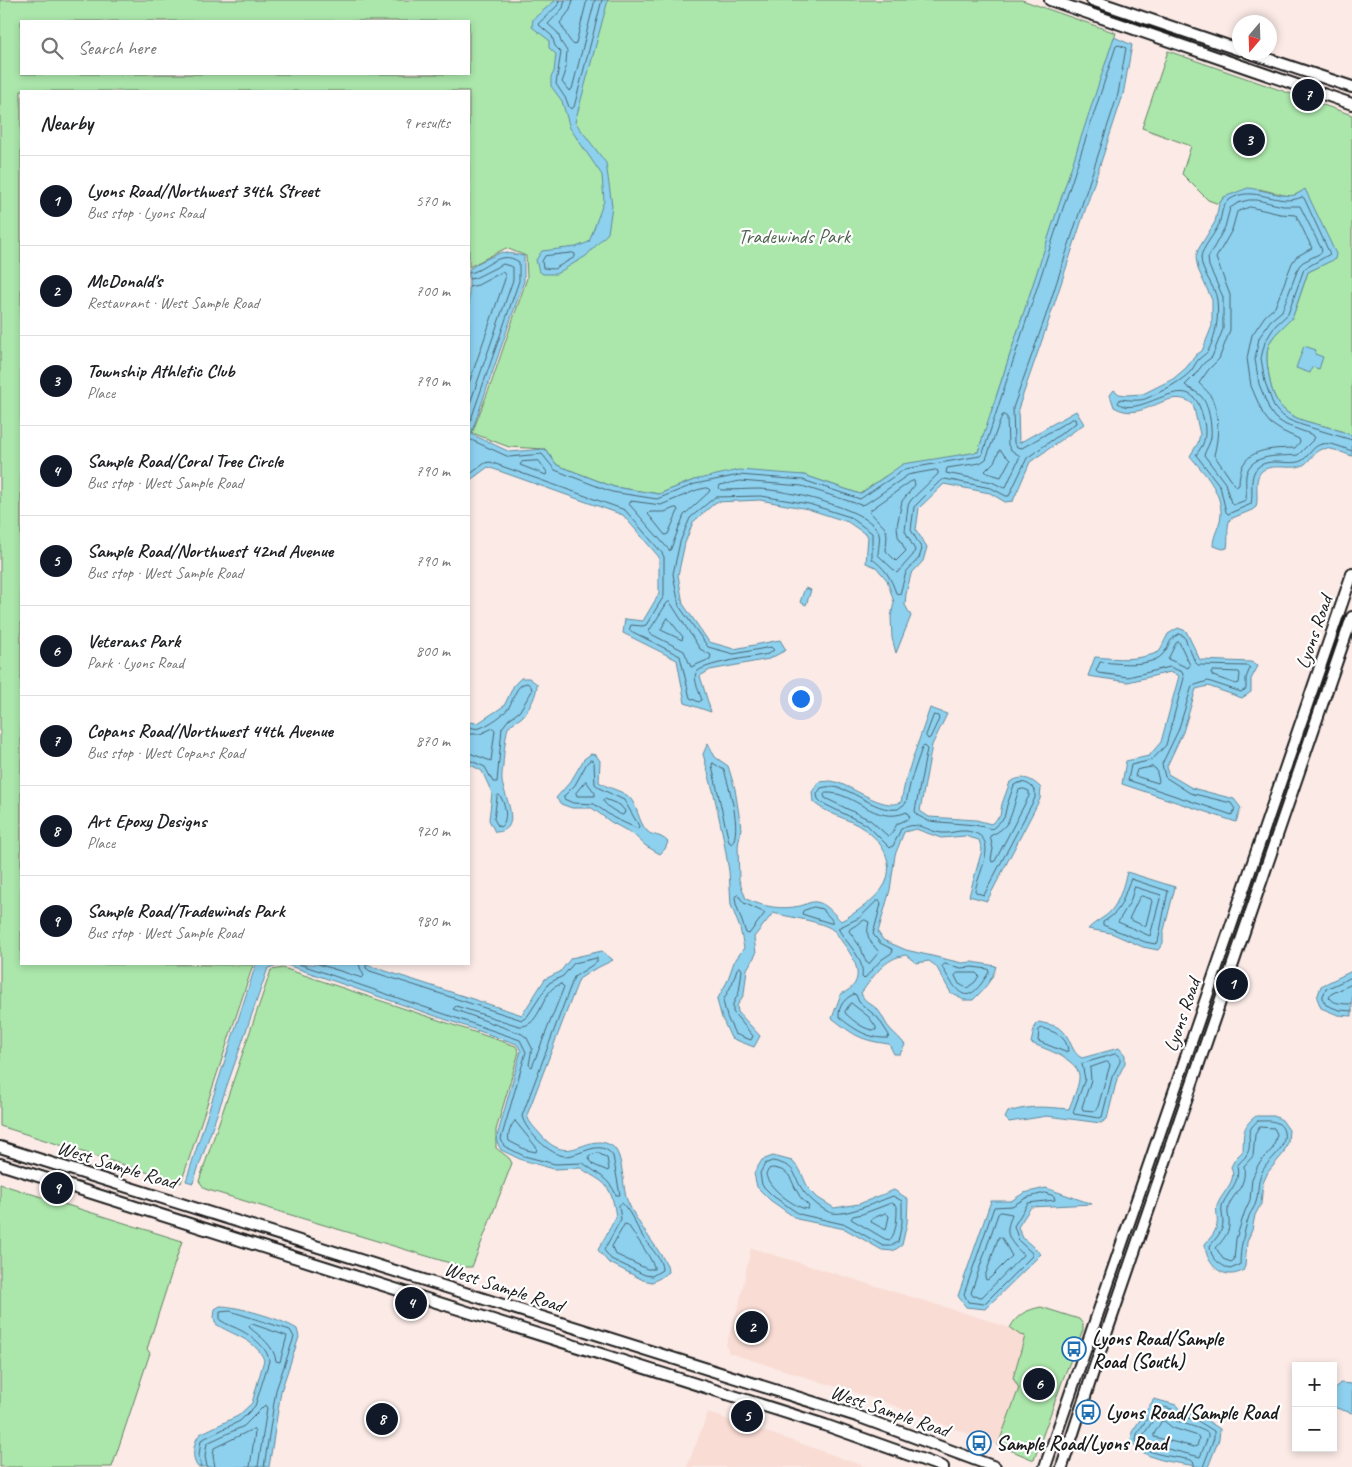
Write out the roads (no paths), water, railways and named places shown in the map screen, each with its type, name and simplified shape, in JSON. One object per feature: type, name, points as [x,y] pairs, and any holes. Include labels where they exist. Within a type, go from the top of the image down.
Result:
[{"type":"main road","points":[[1050,0],[1352,104]]},
{"type":"main road","points":[[1092,0],[1232,47]]},
{"type":"main road","points":[[1270,60],[1352,88]]},
{"type":"main road","name":"Lyons Road","points":[[1045,1467],[1352,574]]},
{"type":"main road","name":"Lyons Road","points":[[1062,1467],[1352,617]]},
{"type":"main road","name":"West Sample Road","points":[[0,1147],[857,1416],[995,1467]]},
{"type":"main road","name":"West Sample Road","points":[[0,1164],[816,1422],[943,1467]]},
{"type":"water","points":[[556,0],[608,0],[575,122],[606,163],[612,206],[608,233],[586,256],[556,274],[543,274],[539,271],[536,260],[542,251],[576,247],[589,242],[604,201],[602,175],[570,128],[562,101],[551,86],[556,54],[549,48],[549,40],[532,27],[533,19]]},
{"type":"water","points":[[1114,37],[1132,45],[1123,95],[1018,409],[1019,443],[1076,411],[1084,424],[1030,462],[1013,501],[1005,502],[990,493],[944,484],[919,508],[916,530],[927,547],[923,561],[911,574],[905,605],[911,616],[896,653],[892,638],[891,617],[894,602],[887,580],[876,567],[866,563],[868,536],[848,522],[808,509],[760,500],[716,502],[693,522],[685,543],[678,575],[683,604],[709,642],[734,649],[780,640],[786,650],[769,659],[710,670],[700,676],[711,712],[685,703],[677,660],[623,633],[625,619],[643,621],[659,594],[659,557],[623,515],[488,467],[470,480],[470,268],[502,252],[524,256],[524,281],[471,434],[510,452],[545,449],[557,465],[614,487],[659,494],[694,480],[739,470],[804,475],[860,494],[903,464],[978,452]]},
{"type":"water","points":[[1248,188],[1291,196],[1305,189],[1336,254],[1335,259],[1308,272],[1293,316],[1270,342],[1267,350],[1267,363],[1273,393],[1280,405],[1289,414],[1300,419],[1352,436],[1352,456],[1333,450],[1322,449],[1301,466],[1274,467],[1264,470],[1260,473],[1257,480],[1256,507],[1230,519],[1227,548],[1223,549],[1213,546],[1221,515],[1219,498],[1211,483],[1190,456],[1198,443],[1200,434],[1193,404],[1184,399],[1174,399],[1146,409],[1125,411],[1114,407],[1110,395],[1114,390],[1119,394],[1126,395],[1143,394],[1173,379],[1202,351],[1212,326],[1212,300],[1198,269],[1196,258],[1198,250],[1215,222],[1219,204],[1224,197]]},
{"type":"water","points":[[1304,346],[1316,350],[1315,354],[1323,357],[1319,369],[1312,367],[1310,373],[1296,368]]},
{"type":"water","points":[[805,588],[811,590],[806,605],[800,602]]},
{"type":"water","points":[[1178,628],[1186,631],[1200,660],[1251,662],[1258,666],[1251,679],[1251,692],[1242,698],[1208,686],[1196,689],[1183,732],[1167,766],[1168,774],[1192,788],[1234,799],[1241,808],[1236,822],[1122,784],[1126,761],[1149,756],[1161,742],[1179,676],[1170,672],[1128,682],[1088,676],[1095,657],[1127,659],[1151,655],[1159,652],[1168,634]]},
{"type":"water","points":[[521,678],[529,678],[537,684],[537,688],[533,701],[526,713],[513,723],[507,731],[502,784],[511,815],[508,827],[503,831],[495,832],[489,820],[492,793],[482,771],[470,765],[470,722],[478,723],[504,706],[514,685]]},
{"type":"water","points":[[930,708],[947,714],[932,745],[920,811],[929,817],[976,820],[991,824],[1000,816],[1010,782],[1022,778],[1034,782],[1041,788],[1040,799],[987,901],[969,896],[982,850],[979,840],[965,836],[941,838],[916,829],[904,832],[895,855],[890,890],[878,932],[883,940],[906,950],[962,963],[972,962],[996,966],[990,980],[973,1000],[963,1000],[951,993],[936,966],[929,961],[916,963],[906,955],[886,964],[875,974],[861,993],[866,1001],[878,1010],[889,1028],[905,1045],[900,1054],[894,1054],[889,1044],[871,1041],[858,1036],[832,1018],[841,994],[855,984],[857,978],[857,971],[852,957],[836,933],[821,924],[773,913],[754,937],[756,954],[747,969],[744,994],[737,1006],[738,1012],[760,1036],[754,1047],[731,1038],[722,1018],[717,1000],[727,982],[734,962],[744,948],[740,928],[731,905],[729,871],[723,836],[703,754],[708,743],[715,757],[728,766],[735,789],[741,828],[738,846],[739,880],[746,899],[779,908],[816,902],[830,909],[841,921],[865,905],[882,889],[888,876],[887,860],[881,846],[870,834],[858,825],[831,813],[813,802],[812,792],[819,782],[831,781],[876,801],[894,804],[901,802],[906,778]]},
{"type":"water","points":[[591,754],[596,755],[600,761],[599,782],[628,796],[647,831],[662,837],[668,842],[660,854],[592,808],[572,808],[561,804],[556,798],[571,781],[584,759]]},
{"type":"water","points":[[1127,872],[1175,887],[1163,934],[1163,943],[1158,950],[1143,947],[1111,933],[1088,929],[1113,908],[1121,893]]},
{"type":"water","points":[[602,951],[613,960],[579,979],[527,1115],[540,1134],[560,1149],[578,1148],[594,1142],[603,1142],[616,1150],[621,1163],[627,1200],[667,1265],[668,1272],[660,1278],[652,1282],[643,1280],[608,1262],[598,1250],[616,1217],[610,1192],[605,1184],[581,1168],[554,1169],[522,1160],[501,1150],[496,1140],[521,1051],[517,1044],[287,965],[367,965],[522,1015],[545,979],[560,972],[571,958]]},
{"type":"water","points":[[256,965],[280,965],[268,968],[193,1183],[186,1181]]},
{"type":"water","points":[[1352,971],[1352,1016],[1338,1015],[1321,1008],[1317,998],[1321,986]]},
{"type":"water","points":[[1039,1022],[1060,1028],[1065,1033],[1078,1056],[1082,1058],[1119,1048],[1125,1055],[1125,1063],[1117,1079],[1107,1119],[1101,1123],[1047,1116],[1009,1122],[1005,1118],[1008,1112],[1024,1108],[1069,1109],[1076,1091],[1079,1079],[1075,1066],[1061,1056],[1031,1043],[1035,1025]]},
{"type":"water","points":[[1256,1116],[1274,1116],[1282,1120],[1289,1130],[1288,1142],[1283,1154],[1268,1172],[1263,1183],[1261,1204],[1255,1215],[1247,1242],[1243,1271],[1226,1274],[1212,1265],[1207,1255],[1205,1244],[1216,1229],[1217,1206],[1231,1183],[1233,1172],[1231,1167],[1235,1159],[1243,1151],[1246,1128]]},
{"type":"water","points":[[773,1156],[792,1161],[800,1170],[808,1188],[818,1198],[834,1208],[859,1204],[894,1190],[908,1199],[907,1223],[902,1245],[893,1251],[882,1250],[845,1229],[797,1219],[770,1200],[757,1187],[754,1173],[762,1160]]},
{"type":"water","points":[[1046,1188],[1092,1204],[1031,1207],[1018,1227],[1023,1238],[1041,1254],[985,1309],[966,1307],[958,1296],[991,1201],[1011,1201],[1024,1193]]},
{"type":"water","points":[[220,1306],[259,1314],[281,1321],[297,1329],[299,1337],[281,1391],[269,1467],[198,1467],[194,1460],[194,1446],[200,1434],[238,1416],[252,1403],[264,1360],[250,1342],[216,1324],[214,1318],[215,1309]]},
{"type":"water","points":[[1340,1383],[1352,1384],[1352,1413],[1337,1408],[1337,1386]]},
{"type":"water","points":[[1154,1399],[1176,1405],[1180,1410],[1200,1416],[1220,1429],[1219,1439],[1208,1467],[1172,1462],[1153,1457],[1137,1448],[1131,1441],[1132,1432]]},
{"type":"place","name":"Copans Road/Northwest 44th Avenue","points":[[1308,95]]},
{"type":"place","name":"Township Athletic Club","points":[[1249,140]]},
{"type":"place","name":"Lyons Road/Northwest 34th Street","points":[[1232,984]]},
{"type":"place","name":"Sample Road/Tradewinds Park","points":[[57,1188]]},
{"type":"place","name":"Sample Road/Coral Tree Circle","points":[[411,1303]]},
{"type":"place","name":"McDonald's","points":[[752,1327]]},
{"type":"place","name":"Lyons Road/Sample Road (South)","points":[[1074,1349]]},
{"type":"place","name":"Veterans Park","points":[[1039,1384]]},
{"type":"place","name":"Lyons Road/Sample Road","points":[[1088,1412]]},
{"type":"place","name":"Sample Road/Northwest 42nd Avenue","points":[[747,1416]]},
{"type":"place","name":"Art Epoxy Designs","points":[[382,1419]]},
{"type":"place","name":"Sample Road/Lyons Road","points":[[979,1443]]},
{"type":"park label","name":"Tradewinds Park","points":[[794,236]]}]
